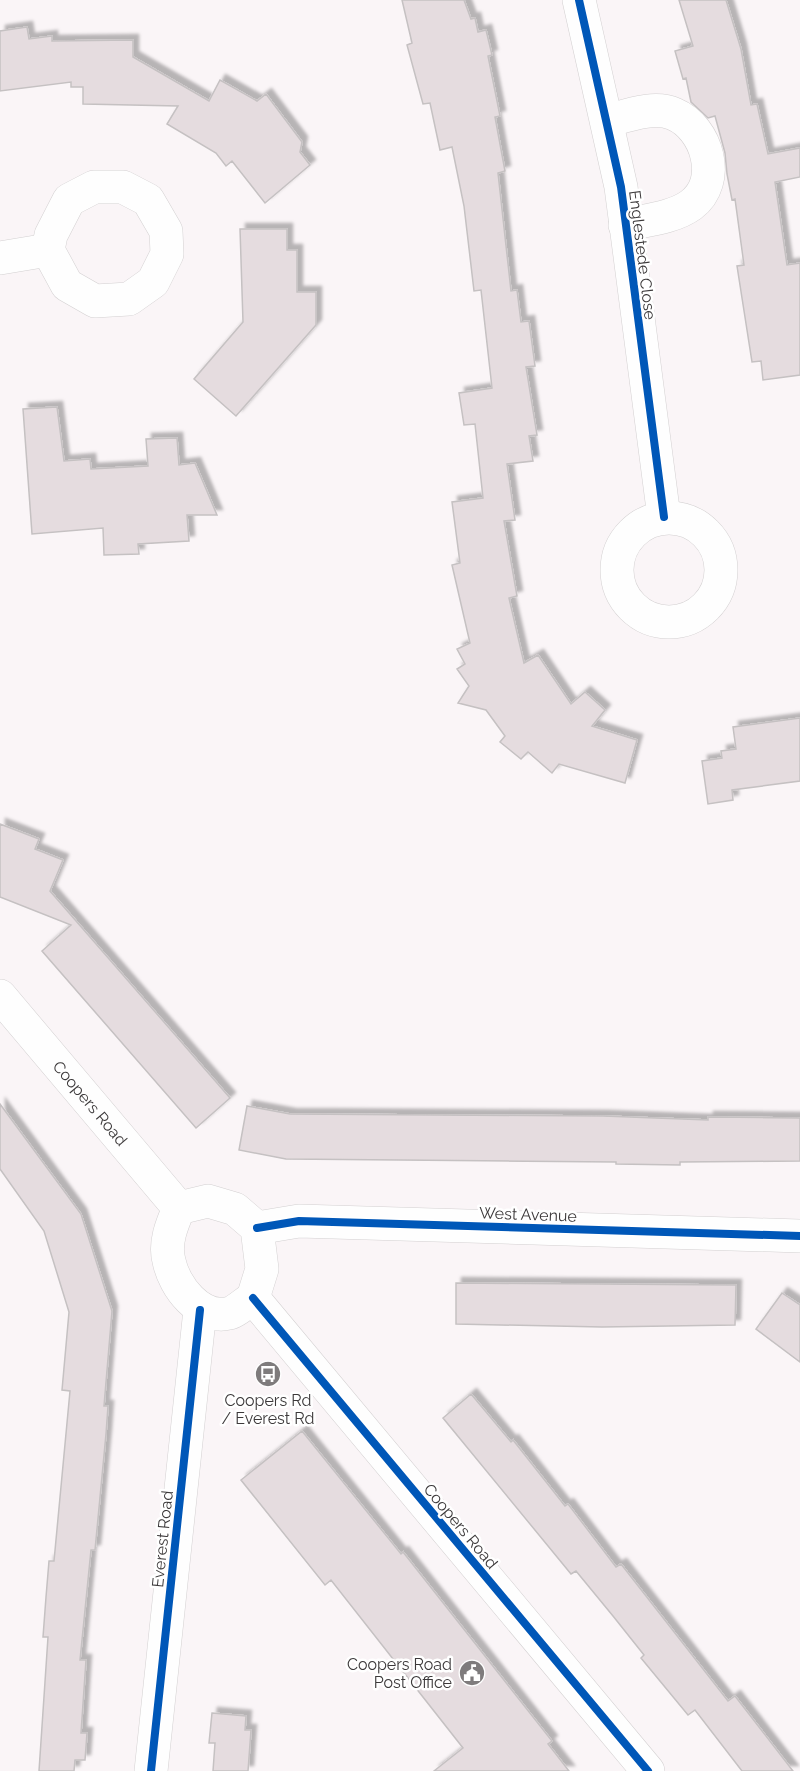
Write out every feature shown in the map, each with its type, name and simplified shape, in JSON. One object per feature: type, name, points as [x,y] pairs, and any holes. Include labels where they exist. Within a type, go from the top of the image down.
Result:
[{"type":"street","name":"Englestede Close","points":[[579,0],[621,188],[664,517]]},
{"type":"street","points":[[607,121],[642,112],[662,111],[675,114],[701,137],[707,158],[709,178],[701,196],[691,205],[677,212],[626,225]]},
{"type":"street","points":[[0,258],[48,250]]},
{"type":"street","name":"Coopers Road","points":[[0,996],[179,1208]]},
{"type":"street","points":[[208,1201],[235,1209],[257,1228],[262,1269],[253,1298],[229,1313],[200,1310],[178,1286],[168,1260],[169,1230],[179,1208],[208,1201]]},
{"type":"street","name":"West Avenue","points":[[257,1228],[299,1221],[800,1236]]},
{"type":"street","name":"Coopers Road","points":[[253,1298],[648,1771]]},
{"type":"street","name":"Everest Road","points":[[151,1771],[200,1310]]},
{"type":"building","points":[[402,0],[464,0],[471,19],[475,18],[478,32],[486,30],[492,55],[488,56],[500,116],[495,117],[505,171],[498,173],[511,291],[517,290],[521,322],[529,321],[535,366],[526,367],[537,435],[529,436],[533,461],[507,464],[515,520],[504,521],[517,596],[509,598],[524,663],[538,655],[571,704],[585,692],[605,710],[592,726],[637,740],[625,783],[559,764],[552,773],[528,752],[521,759],[500,742],[505,736],[486,710],[458,703],[469,686],[457,669],[465,664],[457,649],[470,643],[452,565],[460,563],[452,502],[483,498],[475,424],[464,425],[459,393],[492,388],[481,290],[474,291],[464,206],[452,147],[440,150],[430,103],[423,104],[407,45],[412,43]]},
{"type":"building","points":[[679,0],[726,0],[741,49],[751,105],[757,104],[768,154],[800,148],[800,177],[775,182],[787,265],[800,263],[800,375],[763,380],[761,361],[752,362],[737,266],[744,265],[735,199],[732,200],[725,153],[715,116],[708,118],[691,102],[686,78],[683,79],[675,51],[693,46]]},
{"type":"building","points":[[27,27],[29,39],[52,36],[52,41],[133,40],[133,57],[209,101],[220,80],[257,101],[266,94],[302,142],[300,152],[310,165],[265,203],[232,161],[226,166],[216,153],[167,124],[178,106],[83,104],[83,87],[71,87],[71,82],[0,91],[0,31]]},
{"type":"building","points":[[240,229],[287,229],[287,250],[297,250],[297,292],[316,292],[316,325],[236,416],[194,379],[243,322]]},
{"type":"building","points":[[57,407],[64,461],[90,459],[91,469],[148,466],[146,439],[177,438],[179,465],[195,463],[217,515],[187,515],[189,541],[138,544],[139,554],[104,555],[103,528],[32,534],[23,409]]},
{"type":"building","points":[[800,718],[800,781],[732,790],[733,800],[708,804],[702,761],[722,758],[721,751],[736,749],[733,727]]},
{"type":"building","points":[[0,824],[39,839],[35,849],[63,860],[50,891],[230,1098],[196,1128],[42,951],[71,925],[0,897]]},
{"type":"building","points":[[0,1104],[81,1214],[112,1311],[104,1406],[108,1406],[106,1434],[95,1550],[91,1550],[80,1660],[86,1660],[81,1733],[87,1733],[85,1760],[75,1760],[74,1771],[39,1771],[48,1637],[43,1637],[46,1597],[49,1561],[54,1561],[70,1391],[62,1390],[69,1312],[44,1231],[0,1169]]},
{"type":"building","points":[[247,1106],[290,1114],[603,1116],[708,1120],[708,1117],[800,1118],[800,1161],[680,1162],[680,1165],[616,1164],[616,1162],[286,1159],[239,1150]]},
{"type":"building","points":[[456,1283],[736,1285],[735,1325],[602,1327],[456,1324]]},
{"type":"building","points":[[782,1293],[800,1305],[800,1362],[756,1329]]},
{"type":"building","points":[[471,1394],[511,1442],[513,1440],[565,1506],[568,1504],[616,1567],[621,1564],[728,1701],[735,1696],[793,1771],[742,1771],[695,1710],[688,1715],[641,1658],[644,1655],[576,1571],[571,1574],[443,1418]]},
{"type":"building","points":[[302,1431],[401,1554],[403,1552],[552,1741],[548,1744],[569,1771],[434,1771],[463,1748],[331,1580],[325,1585],[241,1480]]},
{"type":"building","points":[[212,1713],[246,1716],[245,1730],[251,1730],[248,1771],[213,1771],[215,1743],[209,1743]]},
{"type":"cycle path","points":[[579,0],[621,187],[664,517]]},
{"type":"cycle path","points":[[257,1228],[299,1221],[800,1236]]},
{"type":"cycle path","points":[[253,1298],[648,1771]]},
{"type":"cycle path","points":[[151,1771],[200,1310]]},
{"type":"place","name":"Coopers Rd / Everest Rd","points":[[268,1374]]},
{"type":"place","name":"Coopers Road Post Office","points":[[472,1673]]}]
